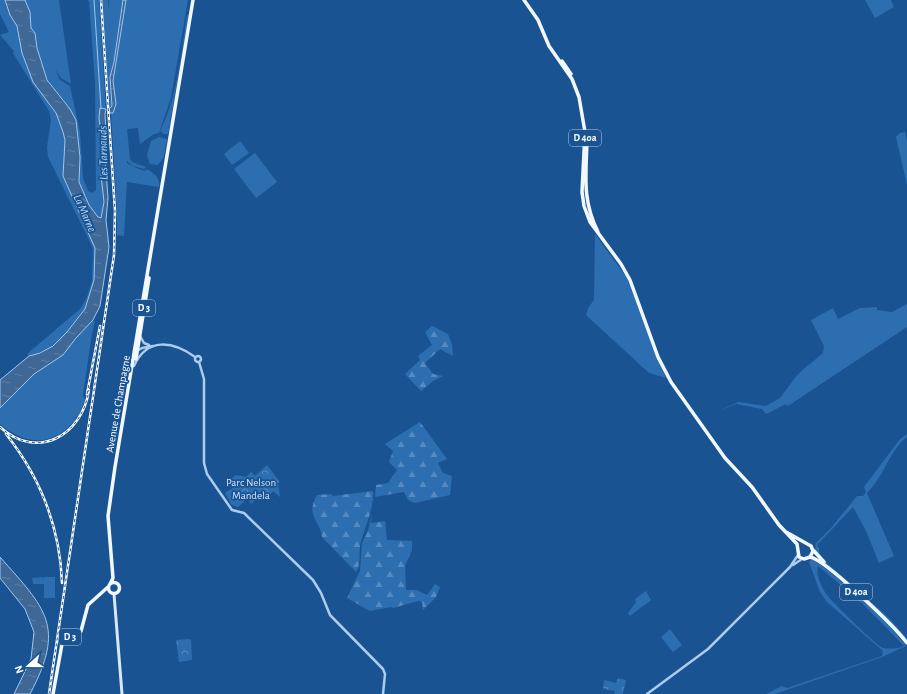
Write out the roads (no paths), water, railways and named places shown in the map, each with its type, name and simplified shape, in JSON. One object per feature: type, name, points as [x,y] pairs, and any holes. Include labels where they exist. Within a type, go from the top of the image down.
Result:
[{"type":"main road","name":"D 3","points":[[133,365],[136,337],[193,0]]},
{"type":"main road","name":"D 40a","points":[[524,0],[536,16],[551,50],[572,79],[579,97],[585,125],[584,206],[592,227],[621,264],[630,280],[661,364],[671,382],[725,458],[752,487],[797,547]]},
{"type":"main road","name":"Avenue de Champagne","points":[[116,583],[113,578],[108,516],[115,467],[133,365],[137,351],[154,233]]},
{"type":"main road","name":"D 40a","points":[[786,532],[804,543]]},
{"type":"main road","points":[[804,543],[809,544],[813,549],[810,557],[802,559],[798,555],[797,547],[804,543]]},
{"type":"main road","name":"D 40a","points":[[813,549],[828,568]]},
{"type":"main road","name":"D 40a","points":[[810,557],[817,559],[883,616],[907,643]]},
{"type":"main road","name":"D 3","points":[[54,694],[62,644],[65,639],[81,631],[88,605],[94,598],[105,592],[113,578]]},
{"type":"main road","points":[[105,592],[112,593],[119,589],[116,583],[109,586],[112,593],[122,694]]},
{"type":"street","points":[[140,332],[144,343],[153,346]]},
{"type":"street","points":[[136,337],[141,348],[148,349]]},
{"type":"street","points":[[137,351],[141,348],[163,344],[174,345],[195,357],[204,378],[204,463],[208,478],[232,510],[244,514],[313,580],[331,616],[383,669],[385,674],[383,694]]},
{"type":"street","points":[[133,365],[140,355],[153,346]]},
{"type":"street","points":[[195,357],[198,355],[201,357],[198,362]]},
{"type":"street","points":[[790,567],[798,555]]},
{"type":"street","points":[[647,694],[708,648],[790,567],[802,559]]},
{"type":"water","points":[[5,0],[25,0],[30,12],[31,28],[35,33],[37,48],[47,80],[70,109],[76,120],[80,157],[79,182],[89,205],[98,217],[101,218],[104,202],[101,175],[102,139],[99,118],[100,108],[106,109],[107,151],[105,157],[108,198],[106,220],[109,247],[100,306],[93,320],[63,355],[34,374],[0,408],[0,380],[29,356],[40,353],[53,346],[67,332],[85,309],[94,280],[95,248],[63,176],[65,140],[63,132],[56,113],[33,82],[22,53],[17,26],[10,15]]},
{"type":"water","points":[[123,0],[126,0],[113,81],[116,104],[113,113],[110,113],[109,109],[112,106],[110,77],[114,62]]},
{"type":"water","points":[[0,557],[29,591],[39,605],[46,620],[48,634],[47,651],[41,671],[30,694],[14,694],[31,659],[34,632],[25,609],[0,578]]},
{"type":"waterway","points":[[94,0],[101,108]]},
{"type":"railway","points":[[49,694],[114,255],[115,211],[101,0]]},
{"type":"railway","points":[[87,394],[100,326]]},
{"type":"railway","points":[[0,427],[14,437],[29,442],[43,442],[56,438],[68,431],[77,420],[85,406],[89,390]]},
{"type":"railway","points":[[6,434],[29,468],[46,504],[57,543],[62,583]]},
{"type":"water label","name":"Les Tarnauds","points":[[103,153]]},
{"type":"water label","name":"La Marne","points":[[85,213]]},
{"type":"park label","name":"Parc Nelson Mandela","points":[[251,488]]}]
